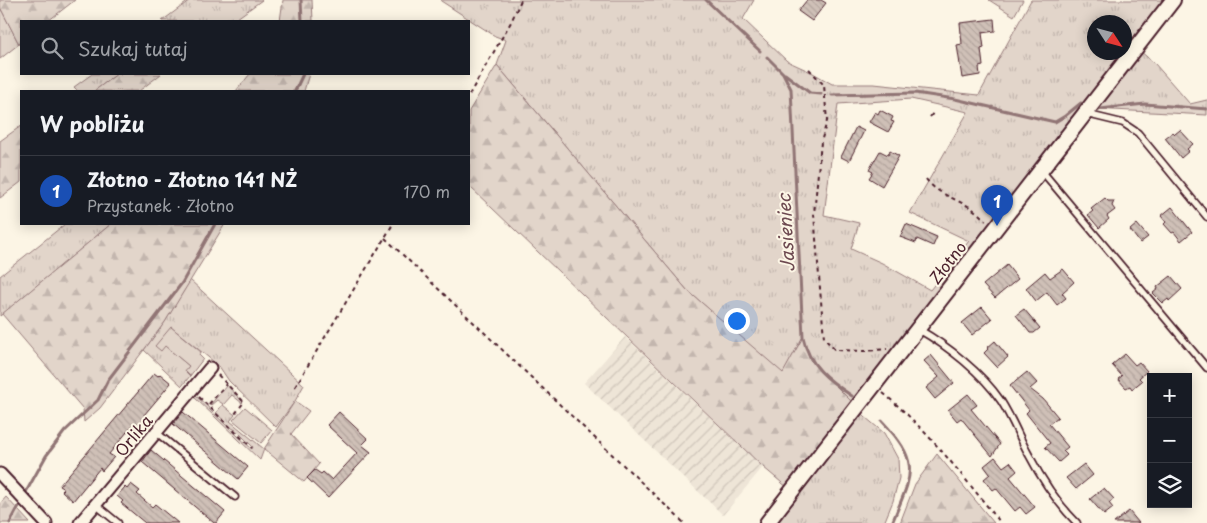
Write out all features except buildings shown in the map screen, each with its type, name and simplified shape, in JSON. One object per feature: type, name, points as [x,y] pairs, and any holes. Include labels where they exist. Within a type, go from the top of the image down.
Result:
[{"type":"street","name":"Złotno","points":[[768,523],[1173,0]]},
{"type":"street","name":"Orlika","points":[[80,523],[210,368]]},
{"type":"street","points":[[0,474],[46,523]]},
{"type":"lane","points":[[1084,114],[1123,123],[1138,133],[1207,217]]},
{"type":"lane","points":[[1040,170],[1207,368]]},
{"type":"lane","points":[[918,328],[973,369],[985,381],[1001,401],[1028,454],[1052,495],[1077,523]]},
{"type":"lane","points":[[156,432],[235,497]]},
{"type":"lane","points":[[96,505],[118,523]]},
{"type":"path","points":[[470,92],[512,22],[521,0]]},
{"type":"path","points":[[809,69],[824,85],[827,121],[821,142],[814,214],[824,338],[835,350],[902,350]]},
{"type":"path","points":[[930,118],[934,112]]},
{"type":"path","points":[[926,179],[942,193],[974,210],[995,229]]},
{"type":"path","points":[[294,387],[392,225]]},
{"type":"path","points":[[385,238],[684,523]]},
{"type":"path","points":[[210,368],[244,402],[235,414]]},
{"type":"path","points":[[208,405],[227,383]]},
{"type":"path","points":[[874,385],[897,404],[935,444],[1001,523]]},
{"type":"path","points":[[191,390],[252,448]]},
{"type":"shaded area","points":[[625,337],[763,467],[723,515],[584,383]]},
{"type":"green space","points":[[0,0],[75,0],[49,20],[20,20],[19,44],[0,7]]},
{"type":"green space","points":[[190,0],[262,0],[234,20],[163,20]]},
{"type":"green space","points":[[283,0],[312,0],[313,20],[280,20]]},
{"type":"green space","points":[[754,0],[743,19],[787,61],[832,84],[874,84],[979,95],[1031,0],[1167,0],[1132,45],[1132,15],[1087,15],[1087,60],[1120,60],[853,403],[810,360],[802,338],[783,374],[687,290],[497,65],[506,40],[495,36],[441,1]],"holes":[[[911,99],[968,112],[910,213],[969,241],[930,290],[882,263],[851,249],[859,223],[824,215],[838,104]]]},
{"type":"green space","points":[[989,0],[1023,0],[1014,16]]},
{"type":"green space","points":[[0,7],[19,44],[0,59]]},
{"type":"green space","points":[[1139,50],[1155,64],[1190,104],[1207,100],[1207,115],[1094,109]]},
{"type":"green space","points":[[497,65],[687,290],[783,373],[803,337],[810,360],[853,403],[788,488],[763,467],[470,187],[470,109]]},
{"type":"green space","points":[[91,75],[116,75],[95,90],[77,90],[74,87]]},
{"type":"green space","points":[[116,75],[160,75],[140,90],[95,90]]},
{"type":"green space","points":[[249,75],[309,75],[304,90],[237,90]]},
{"type":"green space","points":[[20,127],[20,183],[0,198],[0,141]]},
{"type":"green space","points":[[64,225],[110,225],[0,316],[0,276]]},
{"type":"green space","points":[[110,225],[224,225],[165,322],[100,408],[84,422],[83,409],[2,314]]},
{"type":"green space","points":[[190,280],[304,385],[276,427],[229,381],[219,366],[171,327],[165,346],[189,366],[185,371],[190,376],[182,386],[144,350],[165,322]]},
{"type":"green space","points":[[171,327],[201,352],[199,355],[203,359],[190,376],[185,371],[189,366],[165,346],[161,351],[155,346]]},
{"type":"green space","points":[[227,385],[243,402],[232,395],[223,405],[235,415],[230,421],[264,449],[260,460],[193,396],[195,395],[252,449],[253,447],[236,430],[216,413],[223,404],[217,400],[210,405]]},
{"type":"green space","points":[[295,401],[309,411],[291,434],[319,464],[304,482],[264,449]]},
{"type":"green space","points":[[245,407],[272,430],[261,443],[233,420]]},
{"type":"green space","points":[[859,412],[884,433],[898,459],[899,478],[893,501],[884,523],[775,523]]},
{"type":"green space","points":[[937,454],[994,523],[900,523],[915,484]]},
{"type":"green space","points":[[6,497],[30,523],[0,523],[0,504]]},
{"type":"waterway","points":[[301,0],[302,20]]},
{"type":"waterway","name":"Jasieniec","points":[[706,0],[760,51]]},
{"type":"waterway","name":"Jasieniec","points":[[767,57],[783,73],[791,89],[803,337],[815,364],[828,378],[852,396]]},
{"type":"waterway","points":[[785,74],[810,93],[821,94]]},
{"type":"waterway","points":[[295,90],[303,75]]},
{"type":"waterway","points":[[832,95],[915,93],[955,99],[1055,122],[1081,103]]},
{"type":"waterway","points":[[1100,109],[1145,104],[1207,109]]},
{"type":"waterway","points":[[26,492],[46,456],[65,431],[98,400],[108,380],[182,283],[214,225]]},
{"type":"waterway","name":"Jasieniec","points":[[882,421],[903,448],[910,470],[908,481],[892,523]]},
{"type":"waterway","points":[[10,523],[19,506]]},
{"type":"place","name":"Złotno - Złotno 141 NŻ","points":[[997,226]]}]
